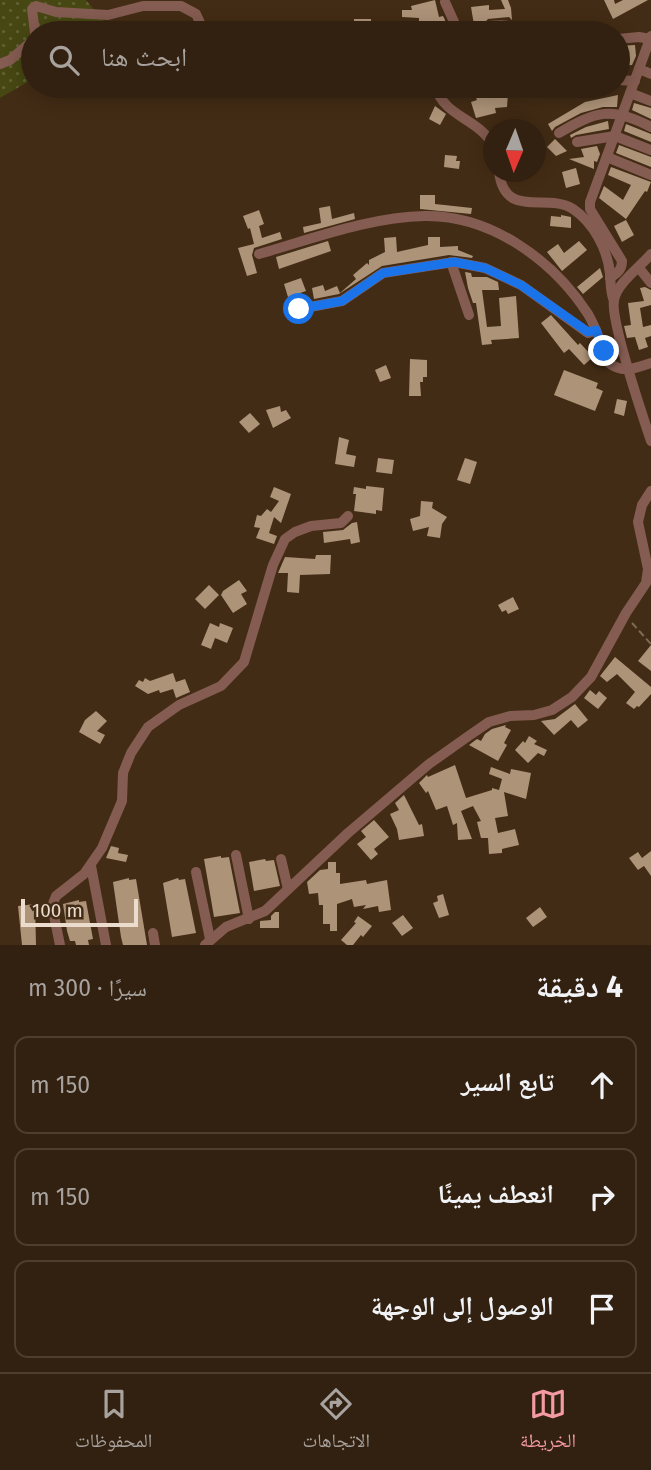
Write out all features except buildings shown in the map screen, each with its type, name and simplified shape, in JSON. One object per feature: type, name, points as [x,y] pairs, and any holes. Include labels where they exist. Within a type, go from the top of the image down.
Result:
[{"type":"street","points":[[445,2],[454,21]]},
{"type":"street","points":[[34,21],[32,9],[36,6],[64,13],[108,15],[143,6],[186,7],[196,14],[199,21]]},
{"type":"street","points":[[630,38],[639,37],[650,43],[630,93],[651,101]]},
{"type":"street","points":[[0,64],[21,50]]},
{"type":"street","points":[[639,69],[651,74]]},
{"type":"street","points":[[630,81],[635,81]]},
{"type":"street","points":[[441,98],[445,106],[483,132]]},
{"type":"street","points":[[610,278],[619,272],[622,261],[590,209],[590,202],[628,98]]},
{"type":"street","points":[[559,133],[589,116],[623,114],[651,127]]},
{"type":"street","points":[[578,142],[615,136],[651,150]]},
{"type":"street","points":[[607,156],[651,175]]},
{"type":"street","points":[[502,182],[504,189],[524,203],[566,205],[584,217],[602,246],[608,260],[610,291],[617,324],[651,441]]},
{"type":"street","points":[[259,254],[375,223],[404,218],[426,216],[466,221],[521,246],[542,260],[588,314],[609,363],[616,368],[630,370],[651,363]]},
{"type":"street","points":[[614,300],[621,286],[651,254]]},
{"type":"street","points":[[299,309],[342,301],[383,273],[451,262],[468,263],[521,285],[588,332],[596,330]]},
{"type":"street","points":[[451,262],[468,315]]},
{"type":"street","points":[[639,268],[651,283]]},
{"type":"street","points":[[196,872],[207,942],[226,927],[265,911],[348,833],[429,764],[489,722],[552,710],[572,697],[592,677],[629,608],[646,583],[648,569],[638,522],[642,505],[651,491]]},
{"type":"street","points":[[60,945],[51,907],[56,896],[91,866],[102,848],[122,801],[123,773],[131,753],[148,727],[179,705],[221,686],[244,662],[273,565],[285,539],[311,526],[341,523],[348,516]]},
{"type":"street","points":[[236,855],[249,919]]},
{"type":"street","points":[[281,859],[288,890]]},
{"type":"street","points":[[91,866],[106,945]]},
{"type":"street","points":[[153,933],[155,945]]},
{"type":"path","points":[[629,608],[633,626],[651,644]]},
{"type":"shaded area","points":[[0,0],[86,0],[104,21],[21,21],[21,86],[0,98]]},
{"type":"route","points":[[299,309],[342,301],[383,273],[393,270],[454,262],[468,263],[521,285],[588,332],[596,330],[604,351]]}]
